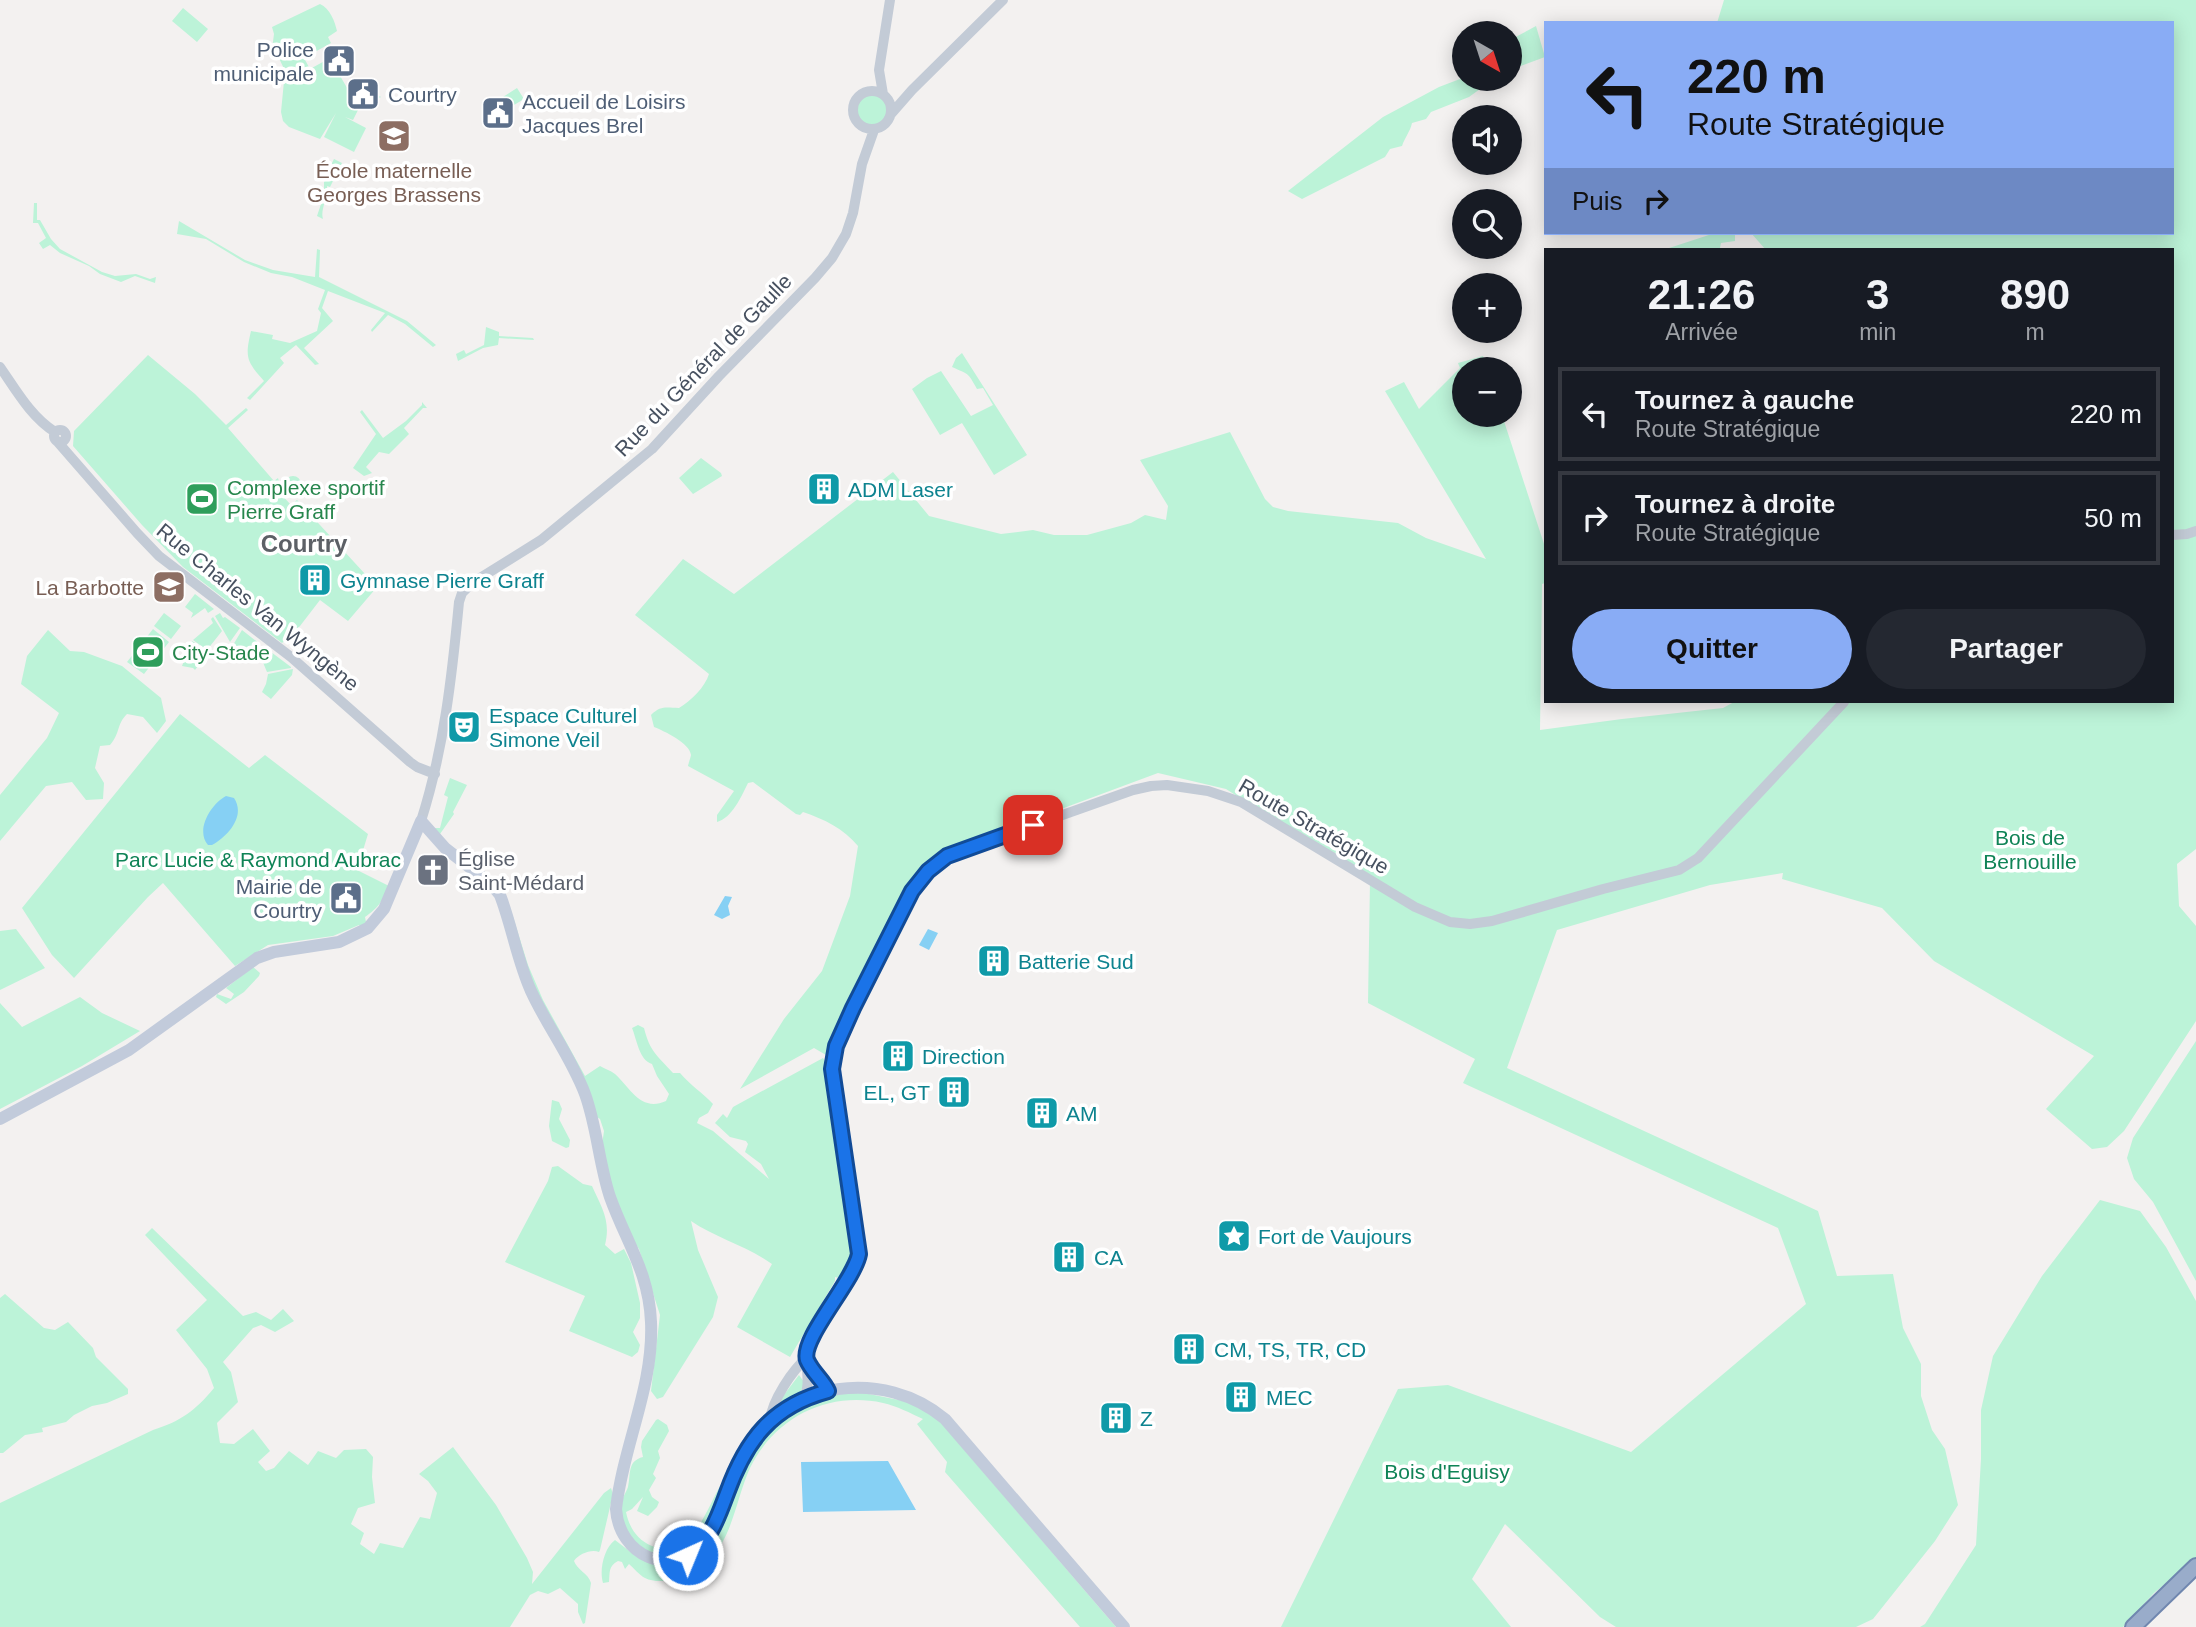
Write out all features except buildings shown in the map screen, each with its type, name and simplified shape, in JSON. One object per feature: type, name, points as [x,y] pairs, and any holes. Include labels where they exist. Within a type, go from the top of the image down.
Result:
[{"type":"highway","points":[[2133,1627],[2196,1566]]},
{"type":"highway","points":[[2146,1627],[2196,1579]]},
{"type":"main road","points":[[0,1119],[129,1049],[257,958],[274,952],[339,942],[368,928],[384,909],[421,821],[445,848],[491,884],[501,897],[526,979],[581,1084],[604,1178],[619,1220],[642,1270],[652,1323],[651,1348],[616,1509],[618,1523],[626,1540],[646,1556],[660,1560],[678,1558],[693,1551],[705,1541],[718,1518],[741,1458],[755,1436],[770,1420],[804,1398],[824,1392],[851,1387],[888,1391],[913,1399],[940,1415],[970,1446],[1124,1627]]},
{"type":"main road","points":[[416,835],[445,848]]},
{"type":"street","points":[[890,0],[879,70],[891,114]]},
{"type":"street","points":[[879,70],[867,91],[854,103],[853,114],[858,124],[873,130],[885,125],[912,90],[1001,0]]},
{"type":"street","points":[[867,91],[902,95],[912,90]]},
{"type":"street","name":"Rue du Général de Gaulle","points":[[858,124],[862,134],[862,164]]},
{"type":"street","name":"Rue du Général de Gaulle","points":[[421,821],[435,774],[448,705],[459,602],[465,590],[541,540],[652,449],[815,278],[837,251],[846,234],[853,213],[862,164],[873,130]]},
{"type":"street","name":"Rue Charles Van Wyngène","points":[[0,368],[39,420],[59,436],[69,455],[159,556],[291,656],[410,762],[435,774]]},
{"type":"street","points":[[2174,535],[2196,531]]},
{"type":"street","name":"Route Stratégique","points":[[804,1398],[808,1387],[805,1367],[808,1344],[853,1271],[859,1254],[834,1079],[833,1055],[853,1008],[912,891],[928,871],[947,856],[1133,790],[1167,785],[1208,791],[1241,802],[1415,907],[1450,922],[1470,924],[1492,921],[1679,870],[1698,858],[1843,703]]},
{"type":"street","points":[[770,1420],[771,1411],[796,1367],[807,1358],[814,1374],[827,1387],[824,1392],[807,1376]]},
{"type":"green space","points":[[1724,0],[2196,0],[2196,849],[2177,864],[2179,906],[2196,926],[2196,1021],[2124,1131],[2107,1147],[2092,1149],[2046,1109],[2094,1056],[1934,961],[1882,908],[1782,879],[1783,873],[1710,885],[1557,930],[1507,1068],[1818,1211],[1837,1276],[1893,1274],[1903,1328],[1921,1364],[1921,1396],[1932,1430],[1945,1449],[1958,1505],[1935,1541],[1873,1619],[1856,1627],[1616,1627],[1600,1617],[1505,1524],[1472,1579],[1511,1627],[1281,1627],[1398,1389],[1448,1385],[1631,1452],[1806,1304],[1778,1228],[1463,1083],[1475,1059],[1368,1003],[1370,881],[1226,789],[1158,773],[935,856],[902,897],[826,1055],[814,1048],[740,1089],[784,1019],[822,971],[850,896],[858,846],[826,821],[803,812],[796,814],[753,782],[748,783],[732,812],[717,822],[717,815],[734,791],[688,766],[690,751],[676,738],[654,727],[651,715],[661,708],[679,708],[684,705],[701,689],[709,674],[635,615],[683,559],[734,594],[893,472],[929,516],[1001,534],[1033,530],[1054,535],[1087,535],[1131,523],[1145,515],[1166,520],[1168,506],[1140,460],[1230,432],[1265,499],[1273,507],[1398,523],[1426,538],[1486,559],[1385,391],[1404,382],[1419,409],[1452,376],[1452,427],[1506,427],[1544,544],[1540,730],[1723,708],[1732,703],[2174,703],[2174,248],[1764,248],[1753,235],[2174,235],[2174,21],[1718,21]]},
{"type":"green space","points":[[320,4],[329,12],[337,31],[328,37],[331,43],[304,58],[310,69],[341,52],[343,56],[332,62],[357,105],[376,94],[381,97],[359,108],[353,120],[345,117],[366,128],[354,152],[324,137],[336,113],[320,139],[289,127],[283,121],[281,112],[285,71],[272,49],[272,27]]},
{"type":"green space","points":[[183,8],[208,29],[197,42],[172,21]]},
{"type":"green space","points":[[1536,26],[1544,57],[1522,66],[1522,34]]},
{"type":"green space","points":[[1452,82],[1452,91],[1477,91],[1431,112],[1426,119],[1412,123],[1402,146],[1390,149],[1385,157],[1302,199],[1288,191],[1383,117]]},
{"type":"green space","points":[[517,88],[524,99],[509,108],[503,97]]},
{"type":"green space","points":[[872,95],[878,96],[886,104],[886,116],[878,124],[872,125],[866,124],[858,116],[857,110],[858,104],[866,96]]},
{"type":"green space","points":[[334,159],[342,163],[330,187],[327,186],[323,219],[317,216],[324,195],[324,182],[334,170],[330,167]]},
{"type":"green space","points":[[34,203],[37,203],[37,220],[40,220],[60,249],[102,272],[115,276],[136,274],[150,279],[156,277],[155,283],[135,276],[121,282],[100,274],[50,245],[43,249],[39,243],[46,238],[38,223],[33,223]]},
{"type":"green space","points":[[179,221],[245,260],[273,270],[315,277],[317,249],[320,250],[319,277],[407,321],[436,345],[433,347],[405,324],[388,315],[372,332],[385,313],[328,291],[322,308],[333,321],[304,348],[319,364],[315,365],[296,345],[280,358],[284,363],[250,400],[247,398],[264,381],[248,358],[251,331],[273,335],[272,339],[290,343],[317,331],[321,313],[318,309],[325,290],[244,262],[206,239],[177,234]]},
{"type":"green space","points":[[1709,235],[1735,235],[1735,241],[1721,243],[1720,248],[1669,248]]},
{"type":"green space","points":[[486,327],[499,332],[499,336],[534,340],[499,338],[498,345],[483,348],[458,361],[456,354],[464,350],[466,354],[484,345]]},
{"type":"green space","points":[[962,353],[1027,455],[994,475],[962,423],[940,435],[912,389],[941,371],[971,416],[993,405],[983,388],[977,389],[967,374],[952,367]]},
{"type":"green space","name":"Complexe sportif Pierre Graff","points":[[148,355],[195,394],[226,425],[246,408],[248,410],[228,428],[274,481],[278,478],[282,492],[280,493],[291,505],[297,500],[377,587],[348,621],[320,600],[300,626],[282,643],[183,567],[73,446],[74,431]]},
{"type":"green space","points":[[422,402],[427,408],[423,408],[404,428],[409,434],[389,454],[379,452],[366,467],[372,473],[364,476],[353,468],[376,434],[360,412],[362,410],[383,438],[406,421]]},
{"type":"green space","points":[[701,458],[722,476],[693,494],[679,478]]},
{"type":"green space","points":[[293,476],[299,478],[299,490],[293,492],[287,490],[285,484],[287,478]]},
{"type":"green space","points":[[195,594],[214,609],[208,613],[205,608],[191,618],[193,613],[185,607]]},
{"type":"green space","points":[[164,613],[181,626],[171,639],[154,626]]},
{"type":"green space","points":[[220,613],[223,618],[240,628],[230,642],[215,616]]},
{"type":"green space","points":[[213,617],[222,631],[207,650],[193,640],[213,623]]},
{"type":"green space","name":"City-Stade","points":[[153,629],[169,642],[144,674],[127,662]]},
{"type":"green space","points":[[48,630],[70,651],[84,652],[122,666],[161,698],[166,721],[157,733],[143,717],[127,714],[110,745],[100,746],[95,768],[104,783],[103,799],[86,800],[72,782],[46,786],[0,841],[0,795],[47,738],[59,713],[21,684],[27,656]]},
{"type":"green space","points":[[242,630],[260,644],[251,651],[241,651],[233,645]]},
{"type":"green space","points":[[192,641],[209,652],[195,670],[182,666]]},
{"type":"green space","points":[[267,649],[291,668],[267,672],[262,660]]},
{"type":"green space","points":[[293,669],[292,675],[271,699],[262,692],[268,674]]},
{"type":"green space","name":"Parc Lucie & Raymond Aubrac","points":[[180,714],[249,768],[265,755],[368,834],[357,870],[389,886],[379,904],[365,917],[366,922],[361,927],[359,925],[333,936],[268,945],[235,966],[163,883],[74,978],[52,955],[22,908]]},
{"type":"green space","points":[[450,778],[467,785],[454,814],[440,834],[434,828],[440,828],[448,797],[444,795]]},
{"type":"green space","points":[[509,904],[528,965],[543,1000],[585,1076],[600,1066],[615,1074],[643,1101],[657,1104],[666,1101],[669,1094],[652,1064],[641,1054],[632,1028],[638,1025],[644,1028],[658,1057],[673,1073],[680,1073],[713,1104],[697,1123],[713,1131],[769,1179],[761,1164],[745,1152],[748,1144],[746,1141],[730,1137],[715,1123],[723,1114],[727,1118],[733,1107],[823,1058],[826,1063],[830,1106],[851,1231],[850,1260],[845,1272],[839,1278],[835,1277],[790,1357],[737,1327],[772,1264],[691,1221],[698,1250],[718,1297],[713,1317],[663,1397],[657,1399],[651,1391],[660,1315],[639,1249],[619,1220],[602,1145],[604,1131],[600,1119],[594,1115],[534,990]]},
{"type":"green space","points":[[16,929],[45,968],[0,990],[0,931]]},
{"type":"green space","points":[[253,967],[260,973],[259,976],[244,992],[226,1004],[216,997],[217,994],[231,999],[234,994],[226,988]]},
{"type":"green space","points":[[80,997],[102,1013],[140,1031],[82,1066],[0,1109],[0,1003],[22,1027]]},
{"type":"green space","points":[[2196,1041],[2196,1281],[2153,1202],[2134,1179],[2127,1158],[2133,1138]]},
{"type":"green space","points":[[552,1100],[559,1102],[562,1109],[559,1119],[570,1140],[569,1147],[566,1148],[552,1141],[549,1126]]},
{"type":"green space","points":[[558,1166],[583,1184],[592,1186],[606,1222],[605,1245],[615,1254],[624,1249],[631,1263],[640,1303],[640,1318],[633,1332],[640,1345],[638,1352],[632,1357],[569,1331],[585,1296],[505,1262],[548,1181],[552,1167]]},
{"type":"green space","points":[[2100,1200],[2140,1211],[2166,1247],[2196,1301],[2196,1558],[2154,1593],[2123,1627],[1920,1627],[1925,1624],[1976,1545],[1981,1410],[1993,1356],[2042,1276]]},
{"type":"green space","points":[[152,1228],[243,1316],[256,1312],[271,1320],[283,1309],[294,1321],[275,1332],[261,1325],[253,1328],[223,1362],[231,1372],[238,1402],[217,1423],[220,1443],[234,1444],[253,1429],[270,1451],[258,1462],[266,1471],[274,1468],[289,1451],[308,1465],[318,1451],[336,1458],[344,1450],[366,1449],[373,1457],[375,1503],[358,1508],[351,1524],[364,1533],[360,1544],[374,1554],[380,1543],[403,1548],[420,1517],[430,1519],[437,1493],[419,1474],[453,1447],[496,1505],[527,1558],[533,1572],[532,1584],[604,1493],[611,1488],[613,1494],[599,1552],[585,1553],[574,1561],[591,1583],[585,1623],[583,1624],[578,1612],[578,1604],[560,1588],[548,1594],[538,1591],[530,1595],[510,1627],[0,1627],[0,1503],[180,1419],[214,1388],[207,1369],[176,1330],[207,1300],[145,1235]]},
{"type":"green space","points":[[5,1294],[44,1328],[55,1330],[68,1322],[93,1348],[96,1357],[128,1389],[128,1394],[92,1406],[66,1422],[42,1428],[43,1432],[25,1435],[0,1453],[0,1298]]},
{"type":"green space","points":[[799,1375],[804,1382],[800,1395],[779,1407],[777,1404]]},
{"type":"green space","points":[[859,1392],[909,1402],[938,1419],[1116,1627],[1080,1627],[945,1472],[947,1462],[917,1424],[923,1419],[888,1404],[863,1400],[823,1405],[805,1412],[774,1435],[750,1468],[722,1543],[699,1567],[677,1578],[655,1581],[643,1577],[629,1564],[625,1569],[622,1562],[618,1561],[611,1567],[609,1582],[603,1583],[603,1560],[615,1540],[637,1557],[690,1559],[734,1477],[761,1438],[776,1422],[808,1402]]},
{"type":"green space","points":[[658,1419],[667,1425],[669,1431],[658,1451],[660,1458],[653,1474],[656,1478],[649,1490],[652,1497],[659,1502],[648,1516],[637,1511],[643,1497],[626,1512],[638,1537],[652,1546],[665,1549],[687,1540],[702,1520],[720,1486],[724,1482],[726,1484],[712,1520],[702,1536],[689,1549],[673,1555],[655,1554],[638,1546],[626,1530],[621,1507],[632,1465],[643,1457],[642,1441]]},
{"type":"water","points":[[226,796],[234,798],[237,818],[224,836],[208,845],[203,832],[206,818]]},
{"type":"water","points":[[725,896],[732,897],[728,906],[730,915],[722,919],[714,915]]},
{"type":"water","points":[[928,929],[938,933],[929,950],[919,945]]},
{"type":"water","points":[[888,1461],[916,1510],[803,1512],[801,1462]]},
{"type":"place","name":"Police municipale","points":[[339,61]]},
{"type":"place","name":"Courtry","points":[[363,94]]},
{"type":"place","name":"Accueil de Loisirs Jacques Brel","points":[[498,113]]},
{"type":"place","name":"École maternelle Georges Brassens","points":[[394,136]]},
{"type":"place","name":"ADM Laser","points":[[824,489]]},
{"type":"place","name":"Complexe sportif Pierre Graff","points":[[202,499]]},
{"type":"place","name":"Gymnase Pierre Graff","points":[[315,580]]},
{"type":"place","name":"La Barbotte","points":[[169,587]]},
{"type":"place","name":"City-Stade","points":[[148,652]]},
{"type":"place","name":"Espace Culturel Simone Veil","points":[[464,727]]},
{"type":"place","name":"Église Saint-Médard","points":[[433,870]]},
{"type":"place","name":"Mairie de Courtry","points":[[346,898]]},
{"type":"place","name":"Batterie Sud","points":[[994,961]]},
{"type":"place","name":"Direction","points":[[898,1056]]},
{"type":"place","name":"EL, GT","points":[[954,1092]]},
{"type":"place","name":"AM","points":[[1042,1113]]},
{"type":"place","name":"Fort de Vaujours","points":[[1234,1236]]},
{"type":"place","name":"CA","points":[[1069,1257]]},
{"type":"place","name":"CM, TS, TR, CD","points":[[1189,1349]]},
{"type":"place","name":"MEC","points":[[1241,1397]]},
{"type":"place","name":"Z","points":[[1116,1418]]},
{"type":"district","name":"Courtry","points":[[304,543]]},
{"type":"route","points":[[688,1555],[705,1541],[713,1529],[736,1469],[755,1436],[770,1420],[792,1405],[804,1398],[828,1391],[814,1374],[807,1351],[812,1337],[853,1271],[859,1254],[832,1069],[836,1046],[853,1008],[912,891],[928,871],[947,856],[1033,825]]},
{"type":"park label","name":"Bois de Bernouille","points":[[2030,849]]},
{"type":"park label","name":"Bois d'Eguisy","points":[[1447,1471]]}]
